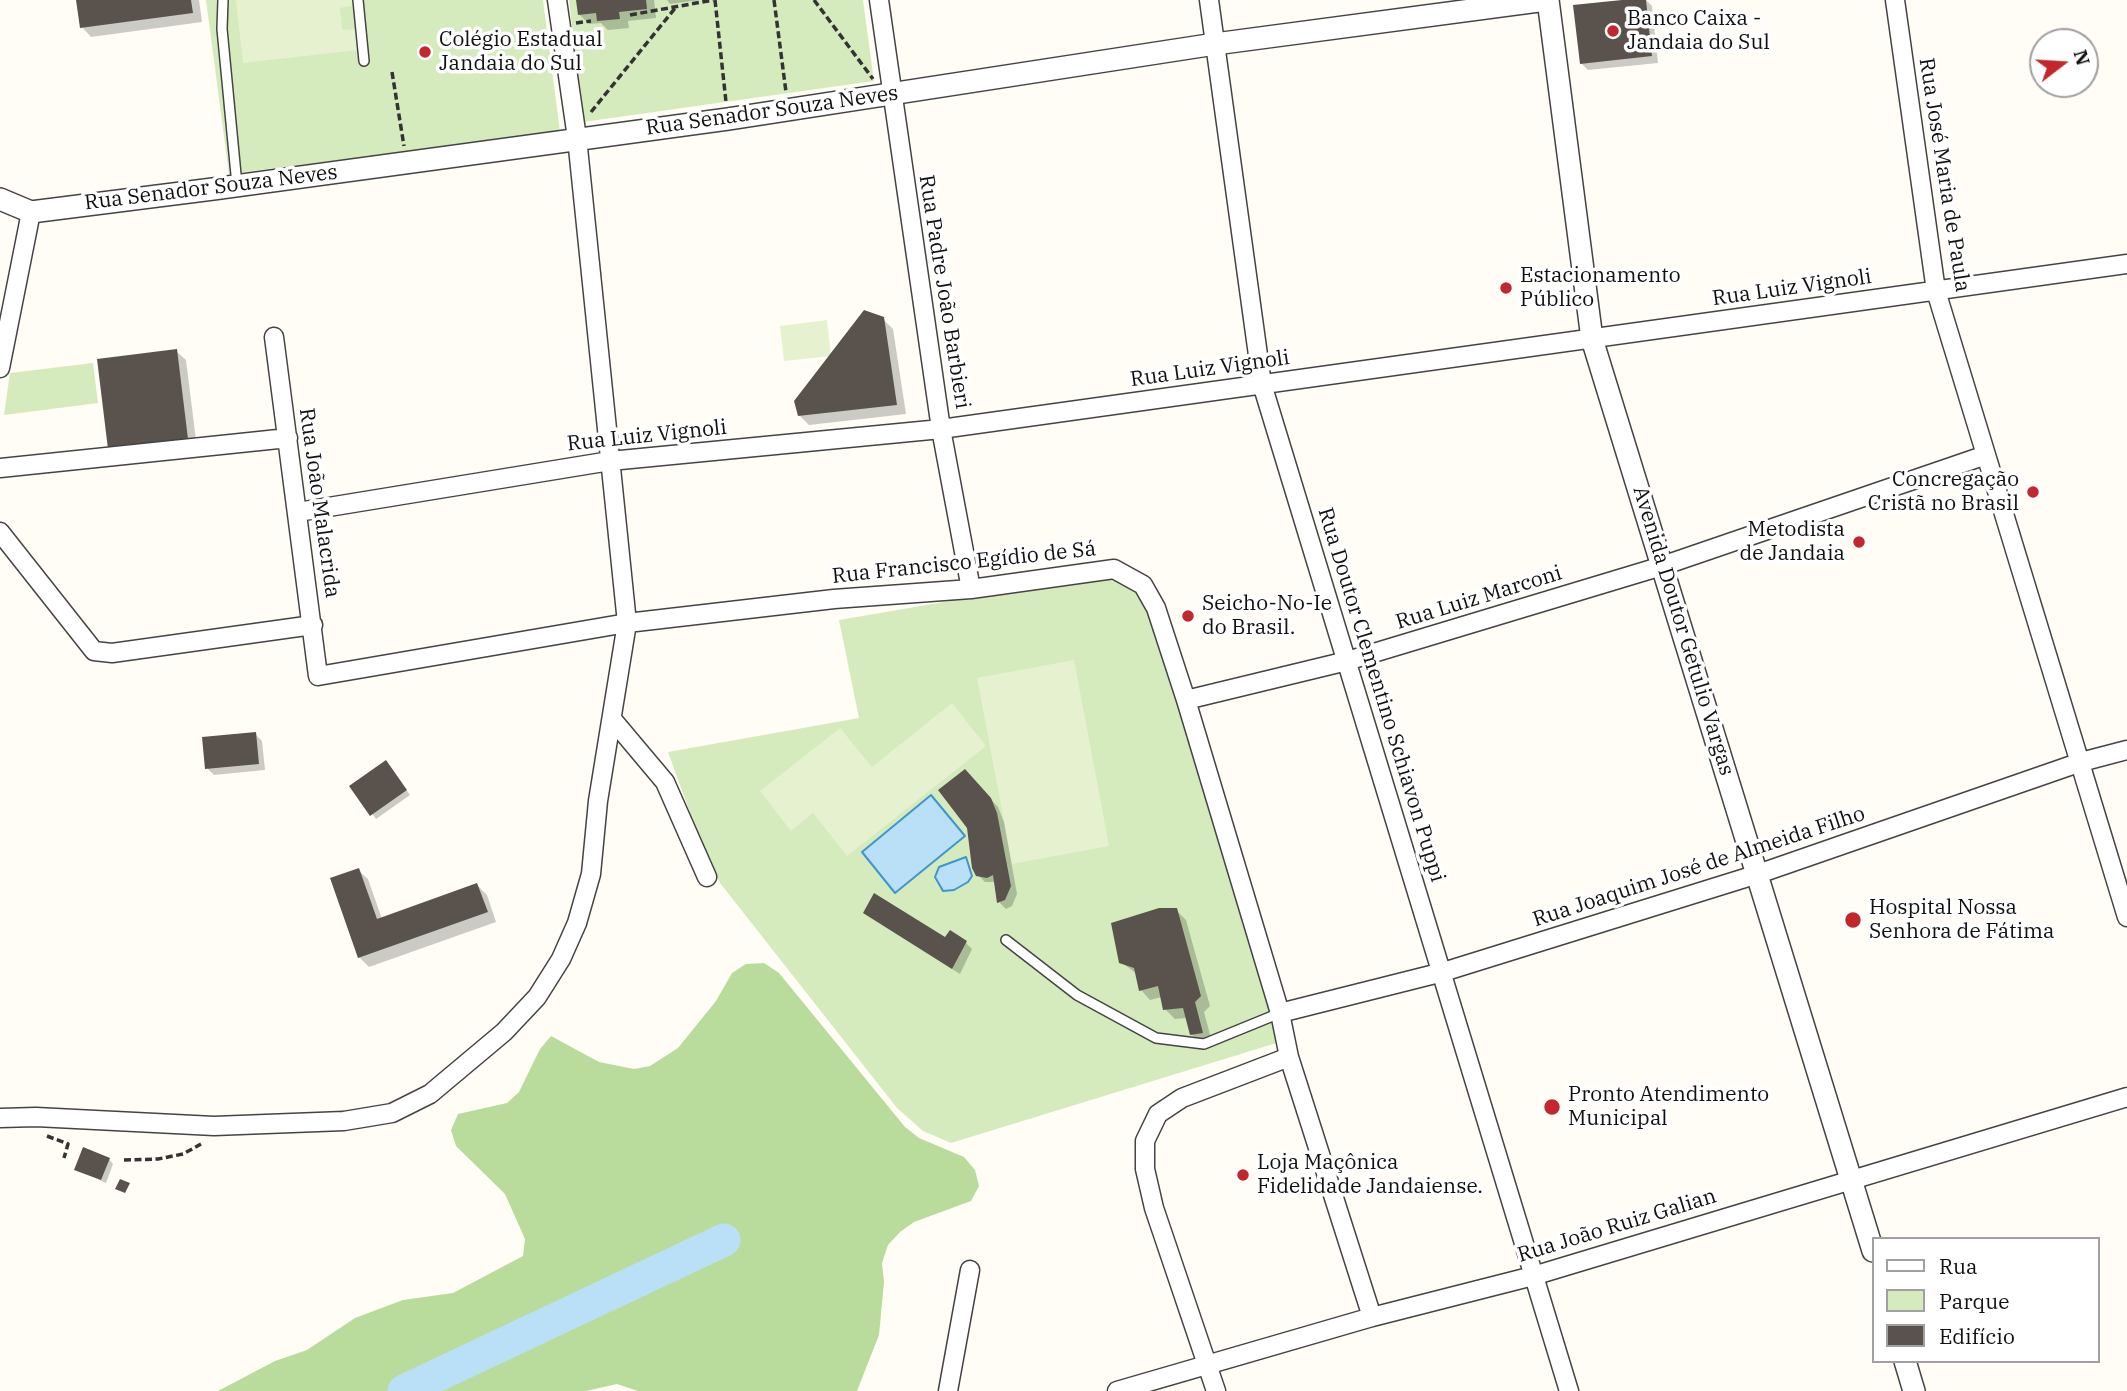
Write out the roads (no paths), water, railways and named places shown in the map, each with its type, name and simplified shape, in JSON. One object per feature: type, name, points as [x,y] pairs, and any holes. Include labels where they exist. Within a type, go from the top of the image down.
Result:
[{"type":"street","name":"Rua Padre João Barbieri","points":[[879,0],[941,429],[971,589]]},
{"type":"street","name":"Rua Doutor Clementino Schiavon Puppi","points":[[1209,0],[1262,384],[1569,1391]]},
{"type":"street","name":"Rua Senador Souza Neves","points":[[31,212],[407,163],[580,130],[787,97],[891,94],[1215,44],[1547,0]]},
{"type":"street","name":"Avenida Doutor Getulio Vargas","points":[[1547,0],[1592,338],[1871,1244]]},
{"type":"street","name":"Rua José Maria de Paula","points":[[1895,0],[1936,290],[2127,916]]},
{"type":"street","points":[[0,1118],[36,1116],[214,1126],[344,1121],[392,1113],[430,1094],[504,1032],[537,997],[561,959],[577,923],[591,874],[598,801],[627,623],[580,130],[564,6]]},
{"type":"street","points":[[0,199],[31,212],[0,368]]},
{"type":"street","name":"Rua Luiz Vignoli","points":[[298,512],[610,461],[941,429],[2127,264]]},
{"type":"street","name":"Rua João Malacrida","points":[[274,337],[318,676]]},
{"type":"street","points":[[0,468],[288,438]]},
{"type":"street","name":"Rua Luiz Marconi","points":[[1186,700],[1347,661],[1662,566],[1986,455]]},
{"type":"street","points":[[0,532],[94,651],[112,653],[313,625]]},
{"type":"street","name":"Rua Francisco Egídio de Sá","points":[[318,676],[627,623],[835,599],[971,589],[1114,569],[1143,584],[1156,608],[1186,700],[1280,1013],[1289,1057],[1372,1317]]},
{"type":"street","points":[[612,719],[666,782],[706,877]]},
{"type":"street","name":"Rua Joaquim José de Almeida Filho","points":[[1280,1013],[1443,972],[1758,874],[2081,762],[2127,750]]},
{"type":"street","points":[[1216,1391],[1210,1365],[1154,1208],[1145,1169],[1145,1140],[1158,1114],[1182,1098],[1289,1057]]},
{"type":"street","name":"Rua João Ruiz Galian","points":[[1117,1391],[1372,1317],[1533,1276],[2127,1097]]},
{"type":"street","points":[[948,1391],[970,1270]]},
{"type":"street","points":[[1906,1363],[1914,1391]]},
{"type":"lane","points":[[223,0],[222,29],[237,185]]},
{"type":"lane","points":[[358,0],[364,61]]},
{"type":"lane","points":[[1006,940],[1077,995],[1156,1038],[1205,1044],[1280,1013]]},
{"type":"water","points":[[931,795],[965,836],[895,893],[862,852]]},
{"type":"water","points":[[966,857],[972,876],[968,882],[954,890],[943,891],[935,877],[939,867]]},
{"type":"waterway","points":[[404,1391],[724,1240]]},
{"type":"place","name":"Banco Caixa - Jandaia do Sul","points":[[1613,31]]},
{"type":"place","name":"Colégio Estadual Jandaia do Sul","points":[[425,52]]},
{"type":"place","name":"Estacionamento Público","points":[[1506,288]]},
{"type":"place","name":"Concregação Cristã no Brasil","points":[[2033,492]]},
{"type":"place","name":"Metodista de Jandaia","points":[[1859,542]]},
{"type":"place","name":"Seicho-No-Ie do Brasil.","points":[[1188,616]]},
{"type":"place","name":"Hospital Nossa Senhora de Fátima","points":[[1853,920]]},
{"type":"place","name":"Pronto Atendimento Municipal","points":[[1552,1107]]},
{"type":"place","name":"Loja Maçônica Fidelidade Jandaiense.","points":[[1243,1175]]}]
